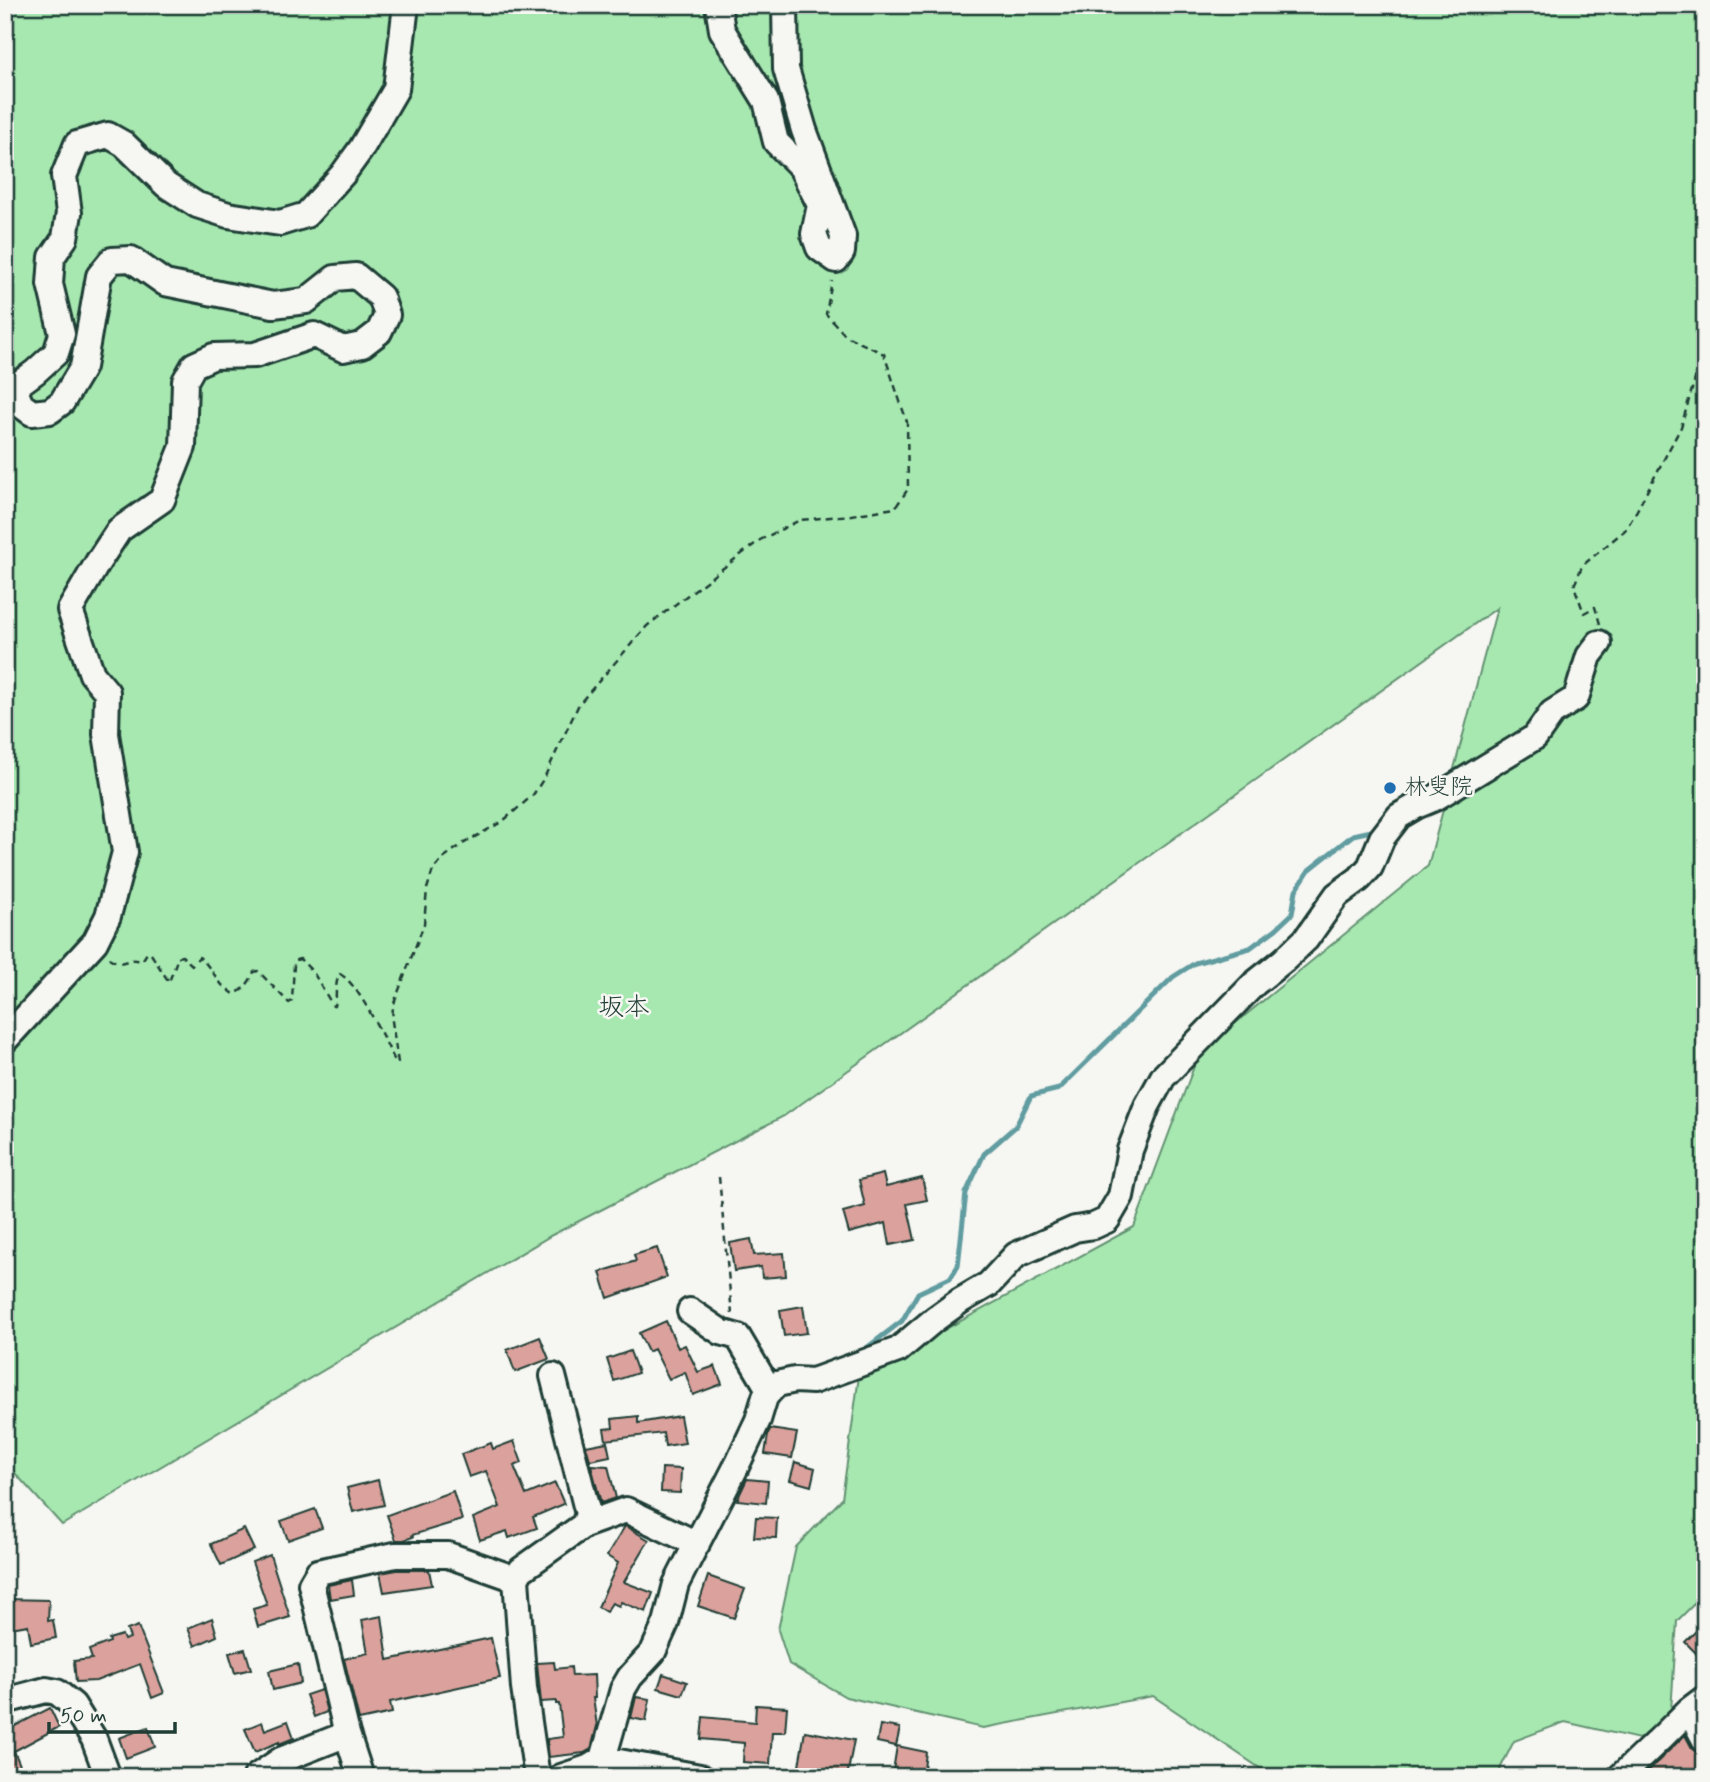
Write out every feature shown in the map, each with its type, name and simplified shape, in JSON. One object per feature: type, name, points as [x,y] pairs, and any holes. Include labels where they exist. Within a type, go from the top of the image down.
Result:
[{"type":"street","points":[[5,1040],[95,942],[108,916],[125,852],[106,734],[107,692],[92,674],[70,610],[119,530],[162,500],[183,447],[185,380],[194,365],[214,356],[255,355],[314,335],[343,349],[362,345],[379,332],[387,315],[381,297],[356,276],[335,278],[306,301],[273,304],[165,283],[131,259],[112,260],[99,276],[83,368],[62,402],[50,411],[32,413],[21,405],[16,393],[20,383],[56,353],[62,334],[50,284],[52,257],[65,238],[69,213],[64,176],[77,144],[108,135],[124,145],[166,185],[197,205],[228,215],[280,223],[306,215],[343,174],[361,149],[396,89],[406,5]]},
{"type":"street","points":[[718,5],[722,30],[766,101],[776,142],[801,167],[820,205],[814,234],[819,248],[836,260],[842,252],[843,236],[804,130],[786,69],[785,5]]},
{"type":"street","points":[[603,1759],[623,1689],[630,1677],[653,1652],[666,1623],[676,1584],[758,1420],[765,1396],[777,1384],[795,1380],[813,1381],[898,1350],[935,1319],[989,1284],[1016,1255],[1075,1229],[1094,1226],[1107,1220],[1121,1196],[1130,1150],[1147,1106],[1164,1077],[1254,984],[1306,939],[1337,895],[1370,867],[1386,833],[1399,816],[1435,798],[1535,737],[1552,713],[1576,698],[1589,656],[1599,643]]},
{"type":"street","points":[[690,1311],[721,1332],[738,1337],[770,1391]]},
{"type":"street","points":[[553,1376],[588,1514],[584,1525]]},
{"type":"street","points":[[537,1777],[524,1688],[516,1579],[522,1570],[584,1525],[626,1510],[697,1544]]},
{"type":"street","points":[[360,1777],[311,1584],[318,1572],[395,1555],[448,1555],[516,1579]]},
{"type":"street","points":[[5,1701],[46,1690],[57,1692],[73,1706],[94,1739],[108,1777]]},
{"type":"street","points":[[1697,1704],[1705,1740]]},
{"type":"street","points":[[1620,1777],[1697,1704]]},
{"type":"street","points":[[256,1777],[281,1760],[347,1734]]},
{"type":"street","points":[[561,1777],[588,1768],[603,1759],[700,1777]]},
{"type":"path","points":[[95,942],[104,954],[116,962],[123,963],[132,958],[142,961],[147,953],[151,954],[169,982],[178,957],[182,956],[192,965],[199,957],[222,985],[234,994],[239,993],[254,972],[258,971],[289,1003],[292,1001],[296,960],[300,959],[308,965],[333,1006],[340,974],[357,992],[398,1063],[391,1021],[393,1006],[424,923],[426,889],[433,870],[443,858],[503,821],[533,796],[579,704],[647,626],[760,540],[800,520],[895,508],[908,489],[907,422],[884,354],[846,336],[826,314],[836,260]]},
{"type":"path","points":[[1599,643],[1603,636],[1595,607],[1584,613],[1574,586],[1582,566],[1625,530],[1681,427],[1702,355],[1697,336],[1705,328]]},
{"type":"path","points":[[719,1177],[730,1307],[738,1337]]},
{"type":"green space","points":[[5,5],[1705,5],[1705,1593],[1677,1621],[1671,1711],[1639,1739],[1565,1722],[1514,1741],[1500,1769],[1506,1777],[1273,1777],[1153,1696],[983,1728],[846,1697],[789,1664],[778,1630],[796,1547],[842,1499],[859,1376],[1134,1227],[1199,1053],[1428,866],[1497,608],[784,1116],[552,1235],[62,1525],[5,1462]]},
{"type":"building","points":[[883,1174],[886,1187],[922,1178],[927,1200],[907,1204],[915,1240],[890,1245],[886,1223],[849,1233],[843,1212],[865,1206],[859,1180]]},
{"type":"building","points":[[751,1239],[754,1255],[784,1253],[786,1276],[762,1278],[761,1267],[734,1271],[730,1243]]},
{"type":"building","points":[[657,1248],[667,1277],[608,1298],[600,1272],[636,1261],[634,1255]]},
{"type":"building","points":[[803,1306],[807,1333],[784,1336],[780,1310]]},
{"type":"building","points":[[666,1321],[678,1348],[685,1345],[698,1372],[715,1366],[722,1384],[693,1395],[685,1372],[669,1379],[654,1349],[648,1352],[639,1333]]},
{"type":"building","points":[[540,1337],[549,1359],[515,1372],[507,1350]]},
{"type":"building","points":[[630,1351],[638,1373],[614,1381],[607,1359]]},
{"type":"building","points":[[638,1416],[638,1423],[680,1416],[685,1443],[665,1446],[663,1433],[606,1440],[604,1429],[613,1428],[612,1419]]},
{"type":"building","points":[[770,1429],[797,1433],[792,1458],[765,1454]]},
{"type":"building","points":[[514,1441],[522,1463],[514,1466],[526,1495],[555,1483],[564,1504],[533,1517],[537,1528],[509,1538],[507,1531],[480,1540],[473,1518],[500,1507],[486,1471],[469,1477],[461,1454],[491,1443],[493,1449]]},
{"type":"building","points":[[607,1442],[610,1456],[590,1460],[586,1446]]},
{"type":"building","points":[[795,1462],[815,1468],[811,1486],[790,1480]]},
{"type":"building","points":[[591,1465],[608,1466],[616,1498],[601,1503]]},
{"type":"building","points":[[662,1468],[681,1469],[680,1493],[661,1492]]},
{"type":"building","points":[[747,1479],[768,1481],[766,1503],[737,1500]]},
{"type":"building","points":[[378,1480],[384,1505],[353,1512],[347,1488]]},
{"type":"building","points":[[453,1491],[462,1520],[412,1535],[413,1537],[404,1540],[396,1540],[387,1515]]},
{"type":"building","points":[[315,1509],[322,1528],[288,1540],[281,1521]]},
{"type":"building","points":[[756,1517],[777,1518],[776,1538],[754,1537]]},
{"type":"building","points":[[625,1526],[649,1540],[624,1582],[653,1593],[646,1612],[621,1602],[619,1606],[612,1603],[606,1612],[598,1607],[618,1563],[607,1556]]},
{"type":"building","points":[[244,1529],[254,1550],[221,1565],[211,1544]]},
{"type":"building","points":[[270,1555],[290,1617],[258,1627],[253,1609],[267,1605],[252,1562]]},
{"type":"building","points":[[429,1570],[432,1585],[384,1592],[380,1573]]},
{"type":"building","points":[[708,1576],[745,1589],[734,1618],[698,1606]]},
{"type":"building","points":[[352,1580],[354,1595],[330,1599],[328,1585]]},
{"type":"building","points":[[5,1599],[49,1600],[48,1621],[53,1620],[56,1638],[31,1643],[28,1625],[5,1629]]},
{"type":"building","points":[[382,1616],[388,1660],[491,1638],[500,1678],[390,1702],[392,1713],[359,1720],[344,1659],[368,1653],[362,1620]]},
{"type":"building","points":[[212,1618],[217,1636],[195,1646],[188,1628]]},
{"type":"building","points":[[1705,1622],[1705,1662],[1685,1642]]},
{"type":"building","points":[[138,1626],[164,1693],[152,1698],[140,1664],[96,1681],[76,1682],[74,1661],[92,1659],[89,1650],[122,1635],[124,1640],[130,1638],[127,1630]]},
{"type":"building","points":[[245,1649],[251,1669],[235,1673],[229,1653]]},
{"type":"building","points":[[554,1662],[555,1669],[571,1667],[572,1676],[594,1675],[593,1698],[597,1726],[591,1749],[584,1753],[549,1757],[547,1739],[563,1737],[559,1704],[556,1704],[556,1701],[541,1702],[537,1663]]},
{"type":"building","points":[[298,1664],[301,1683],[273,1690],[269,1671]]},
{"type":"building","points":[[663,1674],[687,1682],[682,1695],[658,1688]]},
{"type":"building","points":[[321,1690],[327,1712],[314,1717],[306,1695]]},
{"type":"building","points":[[636,1697],[650,1699],[646,1721],[631,1718]]},
{"type":"building","points":[[756,1705],[787,1707],[785,1732],[772,1732],[770,1764],[743,1762],[744,1743],[701,1739],[703,1717],[755,1722]]},
{"type":"building","points":[[50,1708],[59,1727],[14,1751],[25,1777],[5,1777],[5,1731]]},
{"type":"building","points":[[288,1721],[294,1738],[255,1752],[245,1729],[262,1722],[265,1730]]},
{"type":"building","points":[[880,1725],[900,1728],[896,1746],[877,1742]]},
{"type":"building","points":[[148,1727],[155,1747],[126,1758],[119,1738]]},
{"type":"building","points":[[805,1731],[854,1740],[847,1777],[797,1777]]},
{"type":"building","points":[[1685,1735],[1692,1748],[1705,1756],[1705,1777],[1642,1777]]},
{"type":"building","points":[[897,1746],[926,1752],[923,1777],[892,1777]]},
{"type":"waterway","points":[[860,1353],[902,1321],[918,1293],[950,1278],[958,1266],[966,1193],[984,1154],[1016,1126],[1031,1096],[1059,1089],[1173,977],[1195,963],[1250,948],[1276,929],[1292,914],[1296,890],[1309,870],[1353,835],[1376,830]]},
{"type":"place","name":"林叟院","points":[[1390,788]]},
{"type":"district","name":"坂本","points":[[624,1008]]}]
